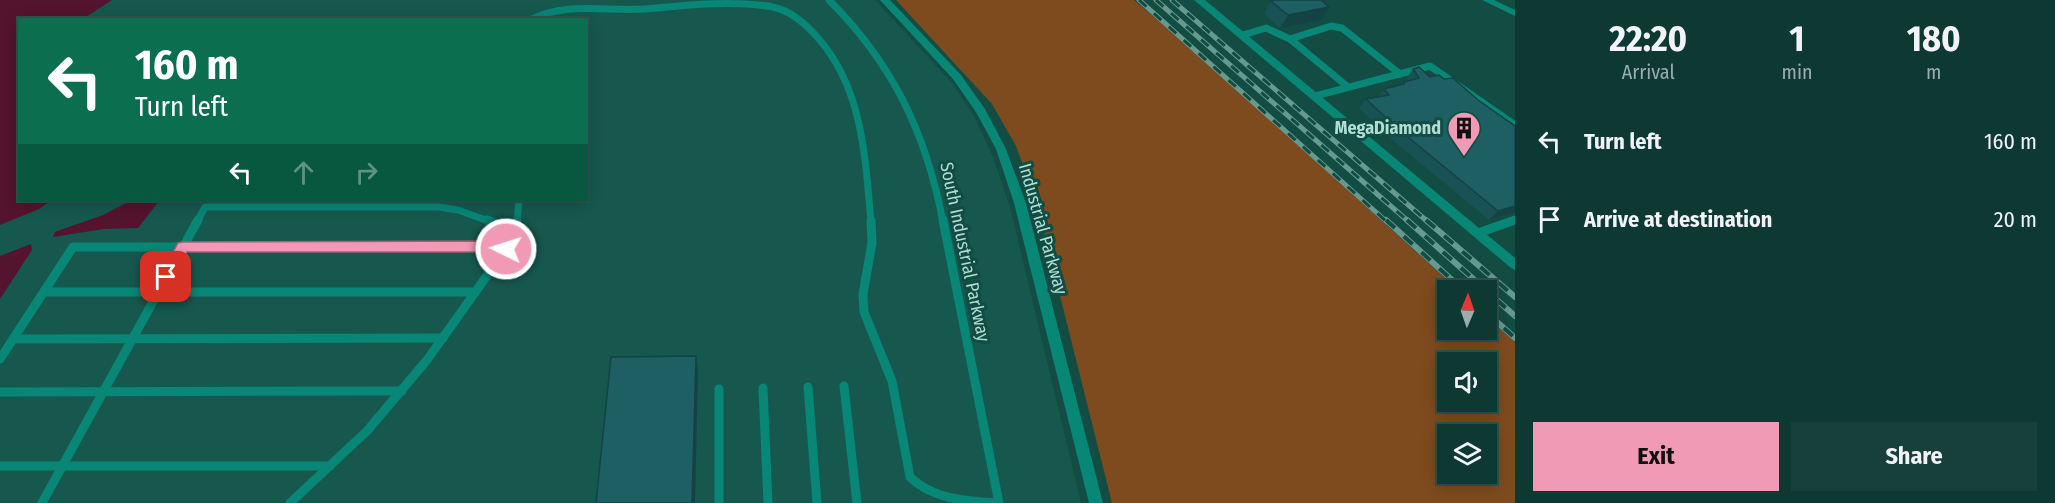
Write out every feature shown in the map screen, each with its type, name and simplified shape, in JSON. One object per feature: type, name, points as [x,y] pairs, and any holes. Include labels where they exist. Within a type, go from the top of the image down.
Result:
[{"type":"street","name":"Industrial Parkway","points":[[885,0],[957,77],[981,111],[1001,149],[1020,203],[1096,503]]},
{"type":"street","points":[[1199,0],[1515,265]]},
{"type":"street","points":[[1487,0],[1515,13]]},
{"type":"lane","name":"South Industrial Parkway","points":[[829,0],[862,35],[891,76],[912,114],[928,159],[939,199],[999,503]]},
{"type":"lane","points":[[534,18],[546,11],[578,7],[631,10],[699,6],[762,6],[792,15],[818,36],[833,55],[845,76],[859,117],[872,234],[872,253],[864,293],[865,318],[888,369],[894,389],[910,477],[919,487],[929,492],[999,503]]},
{"type":"lane","points":[[1290,39],[1331,26],[1342,28],[1400,74]]},
{"type":"lane","points":[[1243,35],[1266,28],[1290,39],[1348,87]]},
{"type":"lane","points":[[1315,96],[1430,66],[1515,125]]},
{"type":"lane","points":[[290,503],[354,444],[402,391],[443,338],[507,247],[515,230],[519,201]]},
{"type":"lane","points":[[42,503],[205,207],[440,207],[458,210],[515,230]]},
{"type":"lane","points":[[1478,234],[1515,220]]},
{"type":"lane","points":[[0,359],[73,247],[507,247]]},
{"type":"lane","points":[[44,292],[476,292]]},
{"type":"lane","points":[[14,339],[443,338]]},
{"type":"lane","points":[[844,386],[857,503]]},
{"type":"lane","points":[[808,387],[817,503]]},
{"type":"lane","points":[[763,388],[768,503]]},
{"type":"lane","points":[[719,389],[719,503]]},
{"type":"lane","points":[[0,392],[402,391]]},
{"type":"lane","points":[[0,466],[330,466]]},
{"type":"shaded area","points":[[0,0],[875,0],[953,84],[974,116],[993,157],[1010,207],[1081,503],[0,503]]},
{"type":"shaded area","points":[[0,0],[112,0],[85,18],[18,18],[18,201],[51,201],[39,209],[0,225]]},
{"type":"shaded area","points":[[896,0],[1134,0],[1202,57],[1447,280],[1437,280],[1437,340],[1497,340],[1497,326],[1515,342],[1515,503],[1112,503],[1037,204],[1016,146],[992,104]]},
{"type":"shaded area","points":[[130,201],[159,201],[138,228],[104,229],[53,237],[55,232],[103,215]]},
{"type":"shaded area","points":[[31,244],[32,250],[0,299],[0,256]]},
{"type":"building","points":[[1321,0],[1329,7],[1288,15],[1271,1]]},
{"type":"building","name":"MegaDiamond","points":[[1419,67],[1430,77],[1439,75],[1444,79],[1453,78],[1478,100],[1515,126],[1515,206],[1498,211],[1397,128],[1366,99],[1389,95],[1384,89],[1419,78],[1413,69]]},
{"type":"building","points":[[696,356],[692,503],[596,503],[611,357]]},
{"type":"railway","points":[[1139,0],[1387,222]]},
{"type":"railway","points":[[1156,0],[1409,222]]},
{"type":"railway","points":[[1172,0],[1428,222]]},
{"type":"railway","points":[[1386,220],[1452,280]]},
{"type":"railway","points":[[1407,220],[1515,316]]},
{"type":"railway","points":[[1426,220],[1515,297]]},
{"type":"railway","points":[[1497,322],[1515,338]]},
{"type":"place","name":"MegaDiamond","points":[[1464,157]]},
{"type":"route","points":[[166,277],[183,247],[507,247],[506,249]]}]
